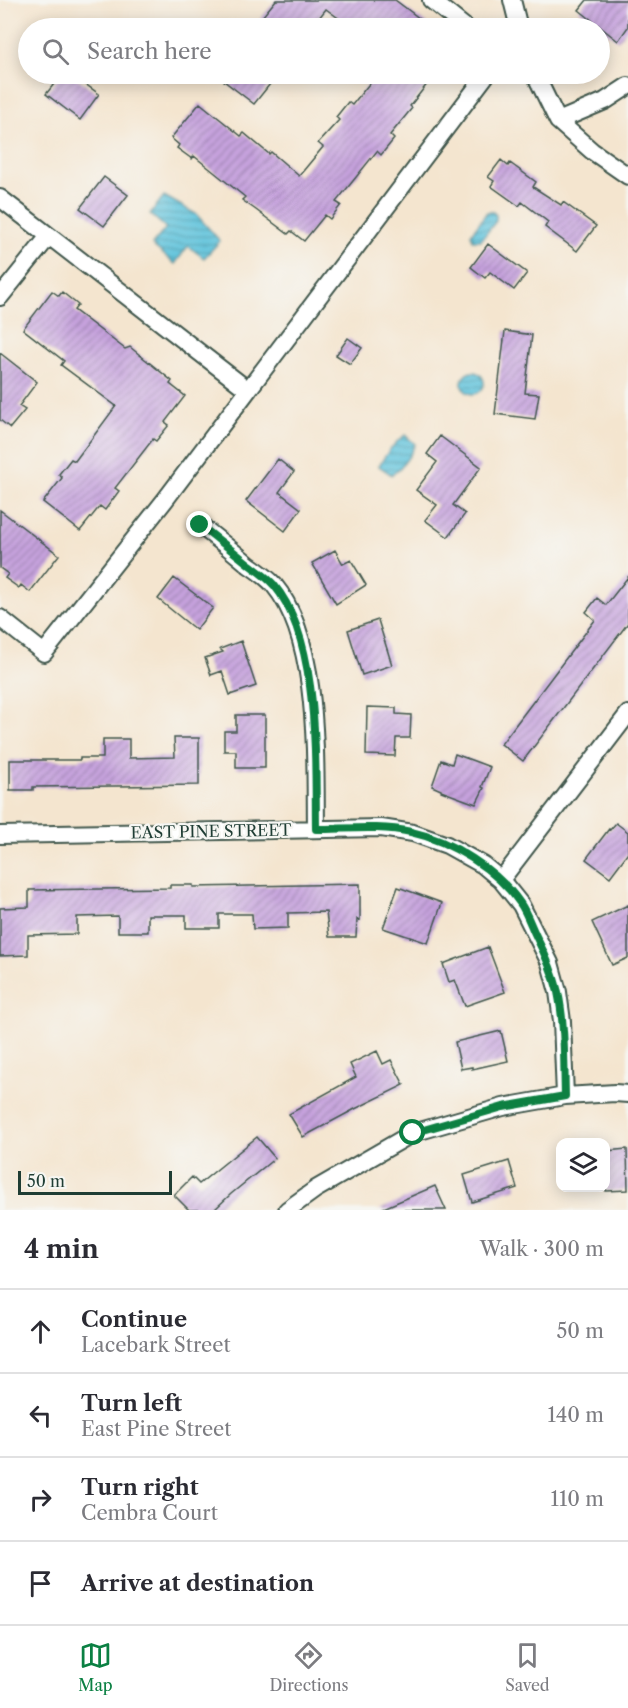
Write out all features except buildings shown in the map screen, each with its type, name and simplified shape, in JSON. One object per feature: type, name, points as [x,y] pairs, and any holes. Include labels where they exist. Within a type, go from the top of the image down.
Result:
[{"type":"street","points":[[431,0],[454,18]]},
{"type":"street","points":[[512,0],[516,18]]},
{"type":"street","points":[[0,618],[44,653],[165,500],[480,84]]},
{"type":"street","points":[[540,84],[558,121],[592,151],[628,176]]},
{"type":"street","points":[[558,121],[605,101],[628,86]]},
{"type":"street","points":[[0,198],[248,390]]},
{"type":"street","points":[[0,297],[49,236]]},
{"type":"street","points":[[200,525],[273,583],[283,598],[297,630],[305,656],[312,703],[315,737],[316,829]]},
{"type":"street","points":[[501,880],[628,714]]},
{"type":"street","name":"EAST PINE STREET","points":[[0,835],[381,828],[413,832],[447,845],[483,865],[501,880],[521,905],[550,963],[558,992],[562,1021],[565,1096]]},
{"type":"street","points":[[287,1210],[316,1189],[413,1133],[503,1107],[565,1096],[628,1094]]},
{"type":"water","points":[[164,196],[196,214],[220,241],[204,258],[188,246],[175,264],[152,245],[166,228],[150,214]]},
{"type":"water","points":[[487,212],[493,212],[496,215],[496,221],[481,240],[473,240],[471,234]]},
{"type":"water","points":[[469,372],[477,372],[484,379],[484,387],[477,394],[469,394],[462,387],[462,379]]},
{"type":"water","points":[[405,435],[415,444],[406,461],[392,475],[379,466],[390,449]]},
{"type":"route","points":[[200,525],[273,583],[283,598],[297,630],[305,656],[312,703],[315,737],[316,829],[381,828],[413,832],[447,845],[483,865],[501,880],[521,905],[550,963],[558,992],[562,1021],[565,1096],[503,1107],[413,1133]]}]
